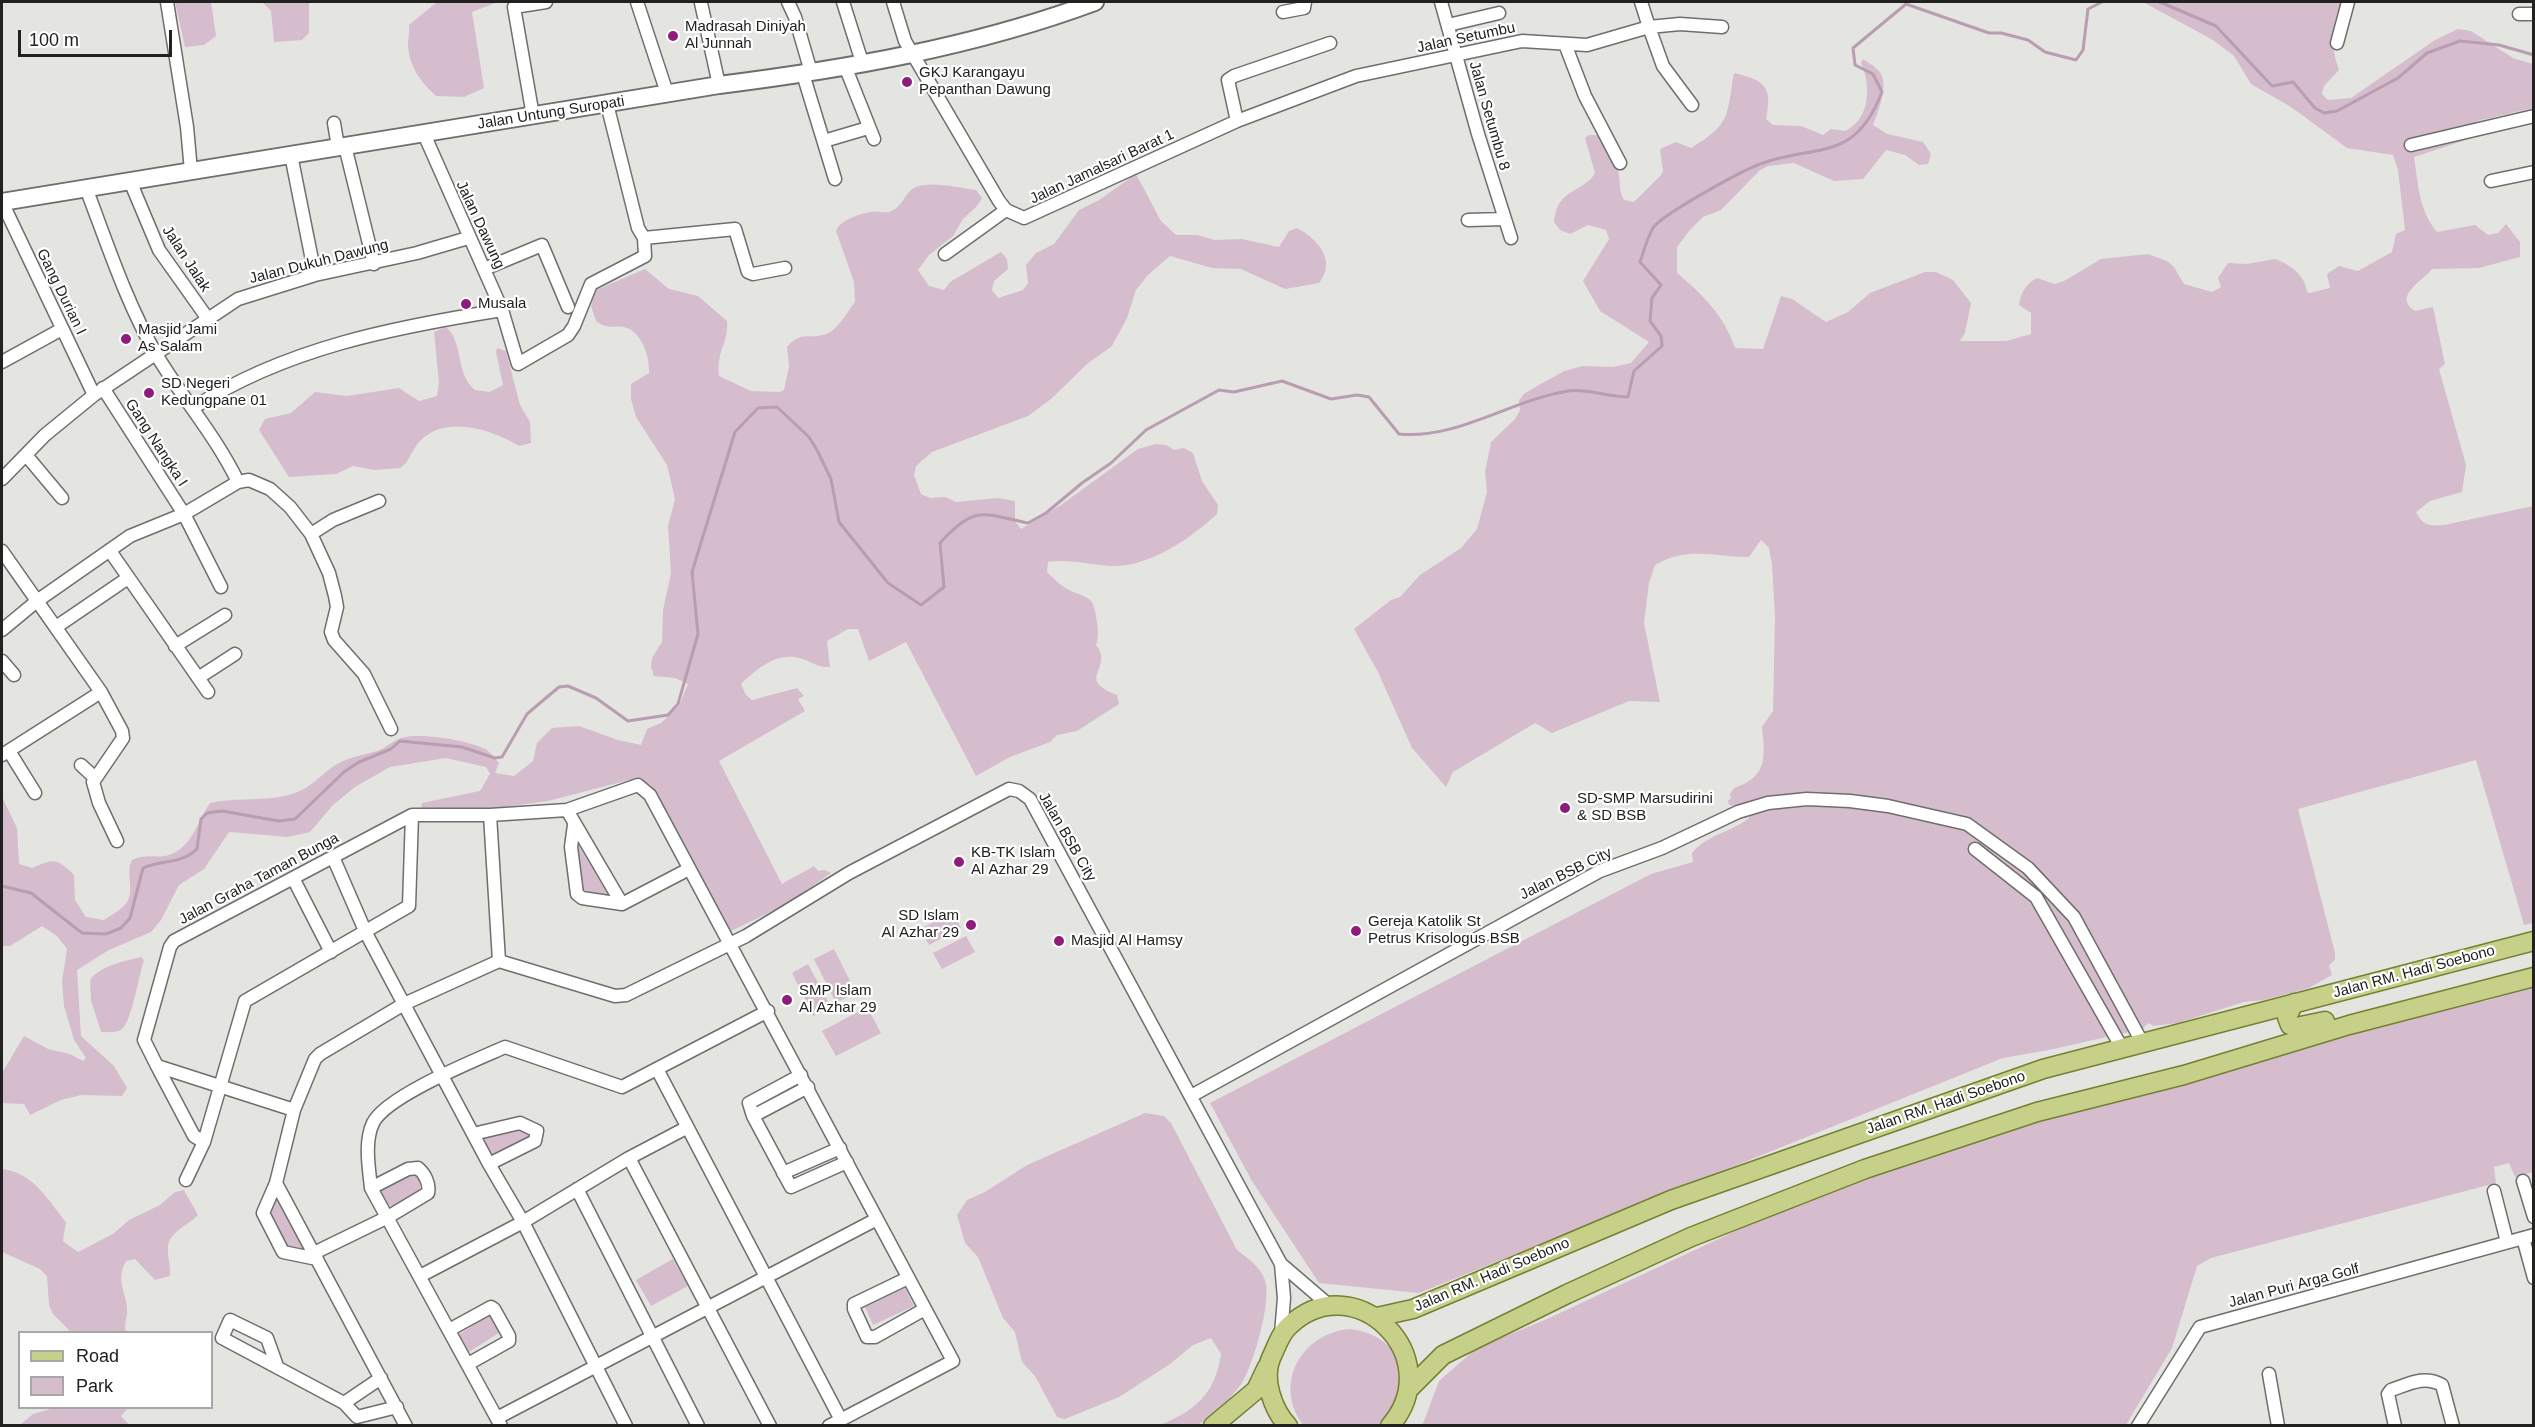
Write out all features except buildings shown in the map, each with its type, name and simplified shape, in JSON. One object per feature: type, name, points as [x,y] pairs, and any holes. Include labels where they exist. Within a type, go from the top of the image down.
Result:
[{"type":"main road","name":"Jalan Untung Suropati","points":[[2,202],[667,93],[807,73],[913,53],[1016,28],[1095,2]]},
{"type":"main road","name":"Jalan RM. Hadi Soebono","points":[[1377,1317],[1413,1309],[1671,1200],[2043,1069],[2534,941]]},
{"type":"main road","points":[[1408,1390],[1443,1355],[1566,1294],[1691,1237],[1854,1173],[2037,1112],[2184,1075],[2349,1025],[2534,977]]},
{"type":"main road","points":[[2295,1003],[2287,1017],[2287,1022],[2292,1026],[2330,1021],[2344,1022],[2349,1025]]},
{"type":"main road","points":[[1212,1425],[1256,1390],[1287,1327],[1302,1315],[1330,1306],[1358,1308],[1377,1317],[1392,1331],[1403,1349],[1409,1369],[1408,1390],[1394,1423]]},
{"type":"main road","points":[[1269,1363],[1268,1384],[1274,1405],[1288,1425]]},
{"type":"street","points":[[167,2],[187,127],[191,171]]},
{"type":"street","points":[[532,116],[514,7],[546,2]]},
{"type":"street","points":[[637,2],[667,93]]},
{"type":"street","points":[[788,2],[795,17],[835,179]]},
{"type":"street","points":[[843,2],[862,62]]},
{"type":"street","points":[[893,2],[905,41],[1006,210],[945,254]]},
{"type":"street","points":[[1283,12],[1304,8],[1305,2]]},
{"type":"street","name":"Jalan Setumbu 8","points":[[1442,2],[1511,238]]},
{"type":"street","points":[[1641,2],[1663,66],[1692,105]]},
{"type":"street","points":[[2337,43],[2348,2]]},
{"type":"street","points":[[701,3],[719,85]]},
{"type":"street","points":[[1448,25],[1499,13]]},
{"type":"street","points":[[2519,14],[2534,14]]},
{"type":"street","name":"Jalan Setumbu","points":[[1237,121],[1356,76],[1456,53],[1522,41],[1587,45],[1648,27],[1680,24],[1722,27]]},
{"type":"street","points":[[1237,121],[1228,81],[1234,76],[1330,43]]},
{"type":"street","points":[[1565,44],[1585,96],[1620,163]]},
{"type":"street","points":[[824,141],[871,133],[845,66]]},
{"type":"street","points":[[607,104],[638,228],[644,238],[735,229],[748,272],[753,274],[785,268]]},
{"type":"street","points":[[2411,145],[2534,116]]},
{"type":"street","name":"Jalan Jamalsari Barat 1","points":[[1006,210],[1019,217],[1031,216],[1237,121]]},
{"type":"street","points":[[334,123],[374,264]]},
{"type":"street","name":"Jalan Dawung","points":[[424,134],[468,238],[502,310],[518,364],[568,334],[574,326],[591,284],[645,256],[644,238]]},
{"type":"street","points":[[291,155],[315,275]]},
{"type":"street","points":[[2491,181],[2534,172]]},
{"type":"street","name":"Jalan Jalak","points":[[130,181],[144,221],[159,250],[208,319]]},
{"type":"street","points":[[86,188],[121,277],[156,353],[225,455],[238,482]]},
{"type":"street","name":"Gang Durian I","points":[[2,202],[62,329],[99,391]]},
{"type":"street","points":[[1468,220],[1505,219]]},
{"type":"street","name":"Jalan Dukuh Dawung","points":[[2,479],[99,391],[238,298],[315,275],[374,264],[468,238]]},
{"type":"street","points":[[484,269],[542,245],[567,308]]},
{"type":"street","points":[[193,408],[264,369],[325,348],[404,326],[502,310]]},
{"type":"street","points":[[2,362],[62,329]]},
{"type":"street","name":"Gang Nangka I","points":[[99,391],[184,514]]},
{"type":"street","points":[[26,455],[62,498]]},
{"type":"street","points":[[2,630],[37,601],[130,536],[184,514],[238,482],[249,480],[270,489],[290,507],[311,534],[329,573],[335,596],[337,607],[331,632],[334,640],[364,674],[391,729]]},
{"type":"street","points":[[311,534],[333,520],[379,501]]},
{"type":"street","points":[[184,514],[221,587]]},
{"type":"street","points":[[2,551],[101,692],[123,736],[94,777],[93,786],[117,841]]},
{"type":"street","points":[[110,551],[208,692]]},
{"type":"street","points":[[56,627],[128,578]]},
{"type":"street","points":[[175,646],[225,615]]},
{"type":"street","points":[[198,678],[235,654]]},
{"type":"street","points":[[2,661],[14,675]]},
{"type":"street","points":[[35,793],[5,753],[101,692]]},
{"type":"street","points":[[81,765],[94,777]]},
{"type":"street","name":"Jalan Graha Taman Bunga","points":[[204,1142],[194,1136],[144,1040],[171,944],[412,815],[490,815],[567,810],[638,785],[650,795],[768,1011],[952,1361],[835,1423],[765,1278],[657,1069]]},
{"type":"street","name":"Jalan BSB City","points":[[730,942],[746,936],[849,873],[1009,789],[1018,791],[1030,799],[1281,1264],[1330,1306]]},
{"type":"street","name":"Jalan BSB City","points":[[1191,1096],[1600,871],[1662,848],[1738,812],[1768,803],[1807,799],[1888,806],[1967,824],[2028,868],[2074,917],[2142,1042]]},
{"type":"street","points":[[567,810],[622,904]]},
{"type":"street","points":[[186,1180],[204,1142],[245,1001],[366,933],[410,904],[412,815]]},
{"type":"street","points":[[490,815],[499,961]]},
{"type":"street","points":[[574,825],[571,847],[577,894],[582,898],[622,904],[689,868]]},
{"type":"street","points":[[1975,849],[2036,897]]},
{"type":"street","points":[[333,857],[366,933],[489,1164],[523,1222],[626,1425]]},
{"type":"street","points":[[2028,868],[2036,897],[2122,1048]]},
{"type":"street","points":[[293,878],[331,952]]},
{"type":"street","points":[[371,1188],[413,1168],[420,1169],[426,1179],[428,1193],[316,1256],[287,1254],[282,1250],[263,1213],[276,1183],[294,1110],[315,1059],[320,1054],[404,1004],[499,961],[620,996],[730,942]]},
{"type":"street","points":[[768,1011],[620,1087],[506,1047],[443,1075],[392,1104],[380,1113],[373,1123],[368,1162],[371,1188],[422,1275],[499,1422],[595,1367],[877,1219]]},
{"type":"street","points":[[157,1066],[294,1110]]},
{"type":"street","points":[[801,1075],[749,1103],[753,1116],[790,1187],[794,1188],[847,1162]]},
{"type":"street","points":[[753,1116],[808,1088]]},
{"type":"street","points":[[473,1134],[520,1123],[537,1131],[535,1141],[489,1164]]},
{"type":"street","points":[[422,1275],[523,1222],[629,1158],[686,1128]]},
{"type":"street","points":[[783,1173],[840,1148]]},
{"type":"street","points":[[629,1158],[770,1425]]},
{"type":"street","points":[[2523,1181],[2534,1218]]},
{"type":"street","points":[[276,1183],[406,1425]]},
{"type":"street","points":[[577,1190],[604,1238],[698,1425]]},
{"type":"street","points":[[2494,1191],[2507,1242]]},
{"type":"street","name":"Jalan Puri Arga Golf","points":[[2138,1425],[2200,1327],[2528,1236],[2534,1278]]},
{"type":"street","name":"Jalan BSB City","points":[[1281,1264],[1284,1298],[1281,1338]]},
{"type":"street","points":[[908,1278],[854,1304],[854,1310],[867,1336],[874,1337],[925,1309]]},
{"type":"street","points":[[449,1330],[490,1307],[494,1309],[509,1336],[509,1341],[468,1364]]},
{"type":"street","points":[[277,1366],[267,1338],[230,1320],[222,1338],[344,1403],[353,1414],[362,1418],[397,1407]]},
{"type":"street","points":[[2269,1374],[2275,1423]]},
{"type":"street","points":[[344,1403],[381,1378]]},
{"type":"street","points":[[2395,1425],[2388,1402],[2391,1390],[2416,1381],[2433,1380],[2442,1385],[2453,1425]]},
{"type":"green space","points":[[175,2],[211,2],[216,36],[204,45],[185,47]]},
{"type":"green space","points":[[262,2],[309,2],[309,33],[302,40],[274,42],[271,11]]},
{"type":"green space","points":[[437,2],[498,2],[472,12],[484,88],[464,97],[436,96],[421,80],[413,67],[409,53],[409,25]]},
{"type":"green space","points":[[2143,2],[2341,2],[2333,36],[2339,70],[2324,86],[2322,94],[2328,100],[2351,98],[2435,40],[2458,29],[2471,31],[2513,58],[2533,64],[2533,108],[2477,121],[2474,124],[2475,137],[2414,157],[2423,206],[2437,232],[2475,225],[2488,235],[2498,233],[2506,224],[2520,242],[2520,257],[2479,268],[2432,269],[2412,289],[2407,300],[2415,311],[2433,307],[2445,364],[2439,369],[2466,465],[2462,492],[2430,501],[2416,512],[2419,517],[2427,524],[2444,525],[2533,506],[2533,923],[2524,925],[2476,760],[2298,809],[2335,953],[2335,959],[2329,966],[2332,975],[2309,988],[2264,1000],[2244,1002],[2178,1023],[2153,1026],[2149,1023],[2142,1029],[2003,1058],[1419,1293],[1319,1283],[1252,1181],[1210,1103],[1651,874],[1693,862],[1692,853],[1704,842],[1749,818],[1749,808],[1729,805],[1728,800],[1731,799],[1730,794],[1734,788],[1753,778],[1762,765],[1764,748],[1762,727],[1773,711],[1775,616],[1769,548],[1761,540],[1749,557],[1690,554],[1667,559],[1655,565],[1649,583],[1644,623],[1660,702],[1629,701],[1552,733],[1535,723],[1453,772],[1446,787],[1412,748],[1378,672],[1354,629],[1391,600],[1400,597],[1420,575],[1461,548],[1477,529],[1487,492],[1485,472],[1491,442],[1515,419],[1520,410],[1519,400],[1525,393],[1564,371],[1583,366],[1613,367],[1631,363],[1649,342],[1600,311],[1583,281],[1609,239],[1606,230],[1588,225],[1570,234],[1560,230],[1554,222],[1556,211],[1565,197],[1584,185],[1595,173],[1585,138],[1589,135],[1598,135],[1617,165],[1624,200],[1634,202],[1663,171],[1660,149],[1676,142],[1691,148],[1721,125],[1728,109],[1734,73],[1760,82],[1764,87],[1768,99],[1766,119],[1773,125],[1801,126],[1823,135],[1831,129],[1845,131],[1860,118],[1864,110],[1867,91],[1861,63],[1863,59],[1880,72],[1883,79],[1883,92],[1873,125],[1887,134],[1923,142],[1931,154],[1928,164],[1919,165],[1905,155],[1886,150],[1863,179],[1834,181],[1794,163],[1768,166],[1759,171],[1721,210],[1703,217],[1677,247],[1677,273],[1712,306],[1725,325],[1735,348],[1763,349],[1781,296],[1792,299],[1826,322],[1848,312],[1870,293],[1925,272],[1936,272],[1953,280],[1971,303],[1965,333],[1960,341],[2006,341],[2031,334],[2031,313],[2019,305],[2023,292],[2030,283],[2037,278],[2055,284],[2064,281],[2101,259],[2148,254],[2167,261],[2174,267],[2184,284],[2212,292],[2221,287],[2218,278],[2228,263],[2247,264],[2275,259],[2296,271],[2306,286],[2307,292],[2310,293],[2330,288],[2327,274],[2339,266],[2358,271],[2392,252],[2396,234],[2405,230],[2398,170],[2393,155],[2347,148],[2291,107],[2251,84],[2234,56],[2213,40]]},
{"type":"green space","points":[[1136,174],[1161,221],[1176,235],[1197,235],[1215,240],[1242,239],[1279,247],[1289,231],[1297,228],[1312,238],[1323,251],[1326,267],[1324,275],[1319,283],[1285,289],[1241,269],[1212,268],[1170,256],[1148,275],[1136,290],[1127,318],[1112,346],[1087,364],[1051,399],[1028,416],[932,452],[916,466],[914,475],[921,494],[930,498],[945,497],[956,502],[998,498],[1015,501],[1015,521],[1021,529],[1061,505],[1138,449],[1156,444],[1166,445],[1174,450],[1184,448],[1193,453],[1202,481],[1218,505],[1217,514],[1195,532],[1170,549],[1130,564],[1116,566],[1064,561],[1048,562],[1047,572],[1054,579],[1066,588],[1086,597],[1092,603],[1098,628],[1096,645],[1101,653],[1096,678],[1105,689],[1117,695],[1119,704],[1077,731],[1057,735],[1050,742],[1010,757],[976,776],[906,642],[869,661],[858,629],[848,629],[827,641],[830,667],[794,657],[779,658],[765,664],[741,684],[746,695],[752,700],[797,688],[804,696],[798,699],[805,711],[719,761],[782,884],[814,866],[818,871],[825,870],[831,873],[787,904],[731,931],[651,785],[629,780],[548,801],[475,811],[429,811],[421,807],[422,803],[480,791],[490,774],[486,767],[446,758],[390,767],[355,787],[333,805],[310,832],[288,837],[229,832],[204,869],[179,885],[161,920],[151,932],[109,950],[77,970],[81,1036],[114,1066],[127,1088],[122,1096],[81,1095],[61,1100],[30,1115],[24,1104],[2,1103],[2,1073],[24,1036],[48,1049],[70,1054],[83,1061],[86,1058],[74,1040],[64,1006],[62,981],[67,949],[57,936],[42,926],[10,946],[2,946],[2,797],[17,828],[19,864],[32,868],[54,861],[63,865],[74,875],[75,900],[86,917],[104,920],[127,902],[132,860],[169,855],[184,846],[194,833],[210,803],[272,798],[298,792],[339,763],[377,751],[398,739],[409,736],[444,738],[479,746],[488,751],[499,763],[495,773],[514,776],[533,761],[537,743],[552,728],[579,726],[618,740],[641,745],[647,729],[661,723],[679,706],[688,684],[675,678],[654,676],[651,667],[652,658],[662,642],[663,610],[671,573],[668,526],[675,499],[667,465],[636,417],[631,399],[631,384],[649,373],[648,361],[641,341],[633,331],[623,327],[605,326],[596,321],[591,306],[594,291],[645,269],[669,289],[698,296],[727,321],[726,335],[719,360],[719,376],[751,391],[780,392],[784,390],[789,366],[787,347],[801,337],[820,336],[830,332],[855,302],[854,282],[836,231],[841,224],[866,213],[894,210],[912,189],[923,185],[976,190],[982,198],[977,206],[963,219],[953,236],[929,255],[918,270],[929,286],[944,290],[950,282],[1001,252],[1007,259],[1008,269],[994,281],[992,290],[998,298],[1023,290],[1028,283],[1026,265],[1036,253],[1054,244],[1079,210],[1099,200]]},
{"type":"green space","points":[[446,327],[452,333],[465,376],[475,390],[490,392],[503,385],[496,352],[497,348],[506,351],[520,405],[530,422],[531,443],[519,446],[496,434],[455,426],[429,433],[419,442],[400,468],[374,470],[353,466],[336,474],[289,477],[259,430],[265,419],[291,413],[315,392],[347,396],[399,388],[419,401],[437,396],[439,383],[434,332]]},
{"type":"green space","points":[[578,844],[608,895],[581,890]]},
{"type":"green space","points":[[953,912],[961,928],[929,945],[920,929]]},
{"type":"green space","points":[[966,936],[975,952],[942,969],[933,953]]},
{"type":"green space","points":[[834,949],[856,993],[836,1003],[814,959]]},
{"type":"green space","points":[[141,957],[144,960],[129,1018],[119,1031],[101,1032],[91,1000],[90,980],[107,967]]},
{"type":"green space","points":[[808,964],[831,1007],[813,1016],[792,973]]},
{"type":"green space","points":[[2533,986],[2533,1172],[2515,1177],[2509,1163],[2494,1167],[2496,1183],[2211,1258],[2197,1266],[2172,1348],[2126,1425],[1422,1426],[1439,1381],[1477,1348],[1547,1319],[1742,1228],[1875,1175],[2045,1118],[2363,1030],[2411,1019],[2450,1006],[2486,1001]]},
{"type":"green space","points":[[867,1007],[881,1033],[836,1056],[822,1031]]},
{"type":"green space","points":[[1145,1113],[1164,1116],[1171,1123],[1237,1250],[1263,1275],[1267,1289],[1266,1302],[1257,1346],[1240,1386],[1215,1412],[1197,1425],[1160,1425],[1194,1406],[1209,1390],[1221,1354],[1211,1338],[1193,1345],[1170,1364],[1119,1397],[1065,1419],[1057,1417],[1035,1376],[1022,1362],[1015,1332],[1003,1318],[978,1257],[965,1243],[957,1215],[967,1200],[985,1192],[1027,1165]]},
{"type":"green space","points":[[509,1127],[530,1130],[531,1137],[492,1156],[482,1138]]},
{"type":"green space","points":[[2,1169],[23,1176],[39,1188],[66,1222],[63,1241],[78,1252],[113,1234],[129,1220],[160,1205],[175,1192],[184,1190],[198,1215],[170,1239],[168,1251],[170,1276],[155,1280],[135,1259],[126,1261],[121,1274],[127,1309],[126,1331],[70,1331],[53,1314],[49,1305],[47,1276],[40,1269],[2,1252]]},
{"type":"green space","points":[[413,1172],[420,1180],[420,1189],[393,1208],[383,1199],[381,1189]]},
{"type":"green space","points":[[278,1196],[306,1249],[285,1246],[269,1213]]},
{"type":"green space","points":[[673,1259],[688,1286],[651,1306],[636,1280]]},
{"type":"green space","points":[[905,1288],[914,1306],[873,1325],[865,1307]]},
{"type":"green space","points":[[491,1314],[502,1331],[469,1352],[458,1335]]},
{"type":"green space","points":[[1350,1329],[1367,1333],[1381,1340],[1403,1365],[1395,1425],[1304,1426],[1295,1410],[1291,1394],[1292,1378],[1297,1364],[1305,1351],[1318,1340]]},
{"type":"green space","points":[[50,1409],[127,1409],[121,1416],[129,1425],[20,1425],[33,1414]]},
{"type":"waterway","points":[[2,886],[31,893],[82,933],[106,934],[121,928],[130,918],[143,868],[185,857],[197,849],[201,819],[207,813],[222,811],[279,821],[295,819],[344,772],[359,762],[391,749],[400,741],[462,747],[495,758],[502,757],[527,714],[559,687],[568,686],[596,698],[628,721],[668,715],[678,704],[698,634],[692,572],[735,432],[758,408],[777,407],[809,437],[831,479],[839,522],[888,583],[921,605],[944,587],[940,543],[962,522],[971,517],[989,515],[1028,523],[1046,513],[1082,483],[1111,463],[1146,430],[1219,390],[1234,392],[1282,381],[1331,399],[1357,395],[1369,397],[1399,434],[1441,431],[1526,402],[1568,391],[1628,397],[1634,371],[1662,346],[1661,336],[1650,321],[1652,298],[1661,285],[1640,262],[1653,228],[1671,213],[1751,168],[1780,158],[1832,147],[1846,141],[1859,131],[1871,115],[1882,92],[1873,74],[1855,65],[1853,48],[1906,4],[1989,33],[2001,33],[2028,40],[2045,52],[2076,60],[2083,50],[2088,9],[2102,2]]},
{"type":"waterway","points":[[2160,2],[2216,26],[2272,86],[2293,82],[2315,108],[2324,113],[2337,111],[2398,78],[2427,53],[2460,41],[2499,45],[2534,55]]},
{"type":"place","name":"Madrasah Diniyah Al Junnah","points":[[673,36]]},
{"type":"place","name":"GKJ Karangayu Pepanthan Dawung","points":[[907,82]]},
{"type":"place","name":"Musala","points":[[466,304]]},
{"type":"place","name":"Masjid Jami As Salam","points":[[126,339]]},
{"type":"place","name":"SD Negeri Kedungpane 01","points":[[149,393]]},
{"type":"place","name":"SD-SMP Marsudirini & SD BSB","points":[[1565,808]]},
{"type":"place","name":"KB-TK Islam Al Azhar 29","points":[[959,862]]},
{"type":"place","name":"SD Islam Al Azhar 29","points":[[971,925]]},
{"type":"place","name":"Gereja Katolik St Petrus Krisologus BSB","points":[[1356,931]]},
{"type":"place","name":"Masjid Al Hamsy","points":[[1059,941]]},
{"type":"place","name":"SMP Islam Al Azhar 29","points":[[787,1000]]}]
